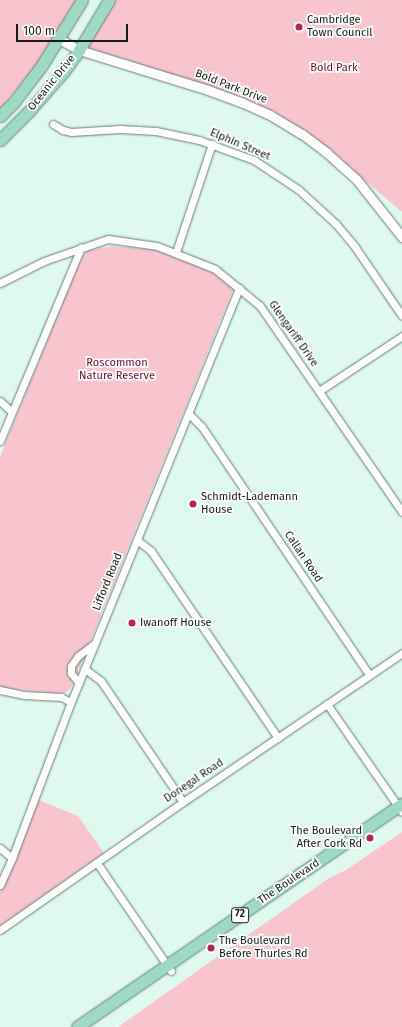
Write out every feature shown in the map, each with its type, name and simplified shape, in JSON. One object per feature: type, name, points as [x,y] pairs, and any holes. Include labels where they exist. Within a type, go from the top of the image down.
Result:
[{"type":"main road","name":"Oceanic Drive","points":[[0,116],[27,86],[82,0]]},
{"type":"main road","name":"Oceanic Drive","points":[[0,140],[47,92],[79,50],[109,0]]},
{"type":"main road","name":"The Boulevard","points":[[89,1027],[169,968],[401,808]]},
{"type":"main road","name":"The Boulevard","points":[[77,1027],[169,968]]},
{"type":"street","name":"Bold Park Drive","points":[[59,38],[79,50],[208,90],[270,115],[302,134],[327,153],[381,209],[402,237]]},
{"type":"street","name":"Elphin Street","points":[[53,124],[63,130],[71,132],[141,129],[156,131],[212,144],[254,160],[279,175],[312,201],[344,233],[402,316]]},
{"type":"street","points":[[176,252],[212,144]]},
{"type":"street","name":"Glengariff Drive","points":[[0,283],[44,261],[108,238],[157,246],[176,252],[215,269],[240,288],[260,306],[402,512]]},
{"type":"street","points":[[0,441],[81,247]]},
{"type":"street","name":"Lifford Road","points":[[0,885],[12,858],[71,702],[240,288]]},
{"type":"street","points":[[319,392],[402,336]]},
{"type":"street","points":[[0,401],[12,412]]},
{"type":"street","name":"Callan Road","points":[[188,414],[202,426],[369,675]]},
{"type":"street","points":[[137,540],[151,551],[278,738]]},
{"type":"street","points":[[79,683],[71,672],[71,666],[78,656],[96,642]]},
{"type":"street","name":"Donegal Road","points":[[0,930],[182,802],[278,738],[402,652]]},
{"type":"street","points":[[85,669],[101,681],[182,802]]},
{"type":"street","points":[[0,690],[24,695],[61,697],[71,702]]},
{"type":"street","points":[[327,704],[401,808]]},
{"type":"street","points":[[0,848],[12,858]]},
{"type":"street","points":[[97,863],[169,968]]},
{"type":"green space","points":[[0,0],[77,0],[38,63],[0,109]]},
{"type":"green space","name":"Bold Park","points":[[114,0],[402,0],[402,212],[331,152],[273,112],[241,97],[207,85],[82,50]]},
{"type":"green space","name":"Roscommon Nature Reserve","points":[[112,246],[161,250],[210,270],[222,278],[233,290],[72,686],[67,692],[59,694],[8,689],[0,686],[0,457],[81,257],[87,251]]},
{"type":"green space","points":[[36,799],[78,816],[104,853],[0,926],[0,888]]},
{"type":"green space","points":[[402,832],[402,1027],[118,1027],[329,878],[346,870]]},
{"type":"place","name":"Cambridge Town Council","points":[[299,27]]},
{"type":"place","name":"Schmidt-Lademann House","points":[[193,504]]},
{"type":"place","name":"Iwanoff House","points":[[132,623]]},
{"type":"place","name":"The Boulevard After Cork Rd","points":[[370,838]]},
{"type":"place","name":"The Boulevard Before Thurles Rd","points":[[211,948]]}]
